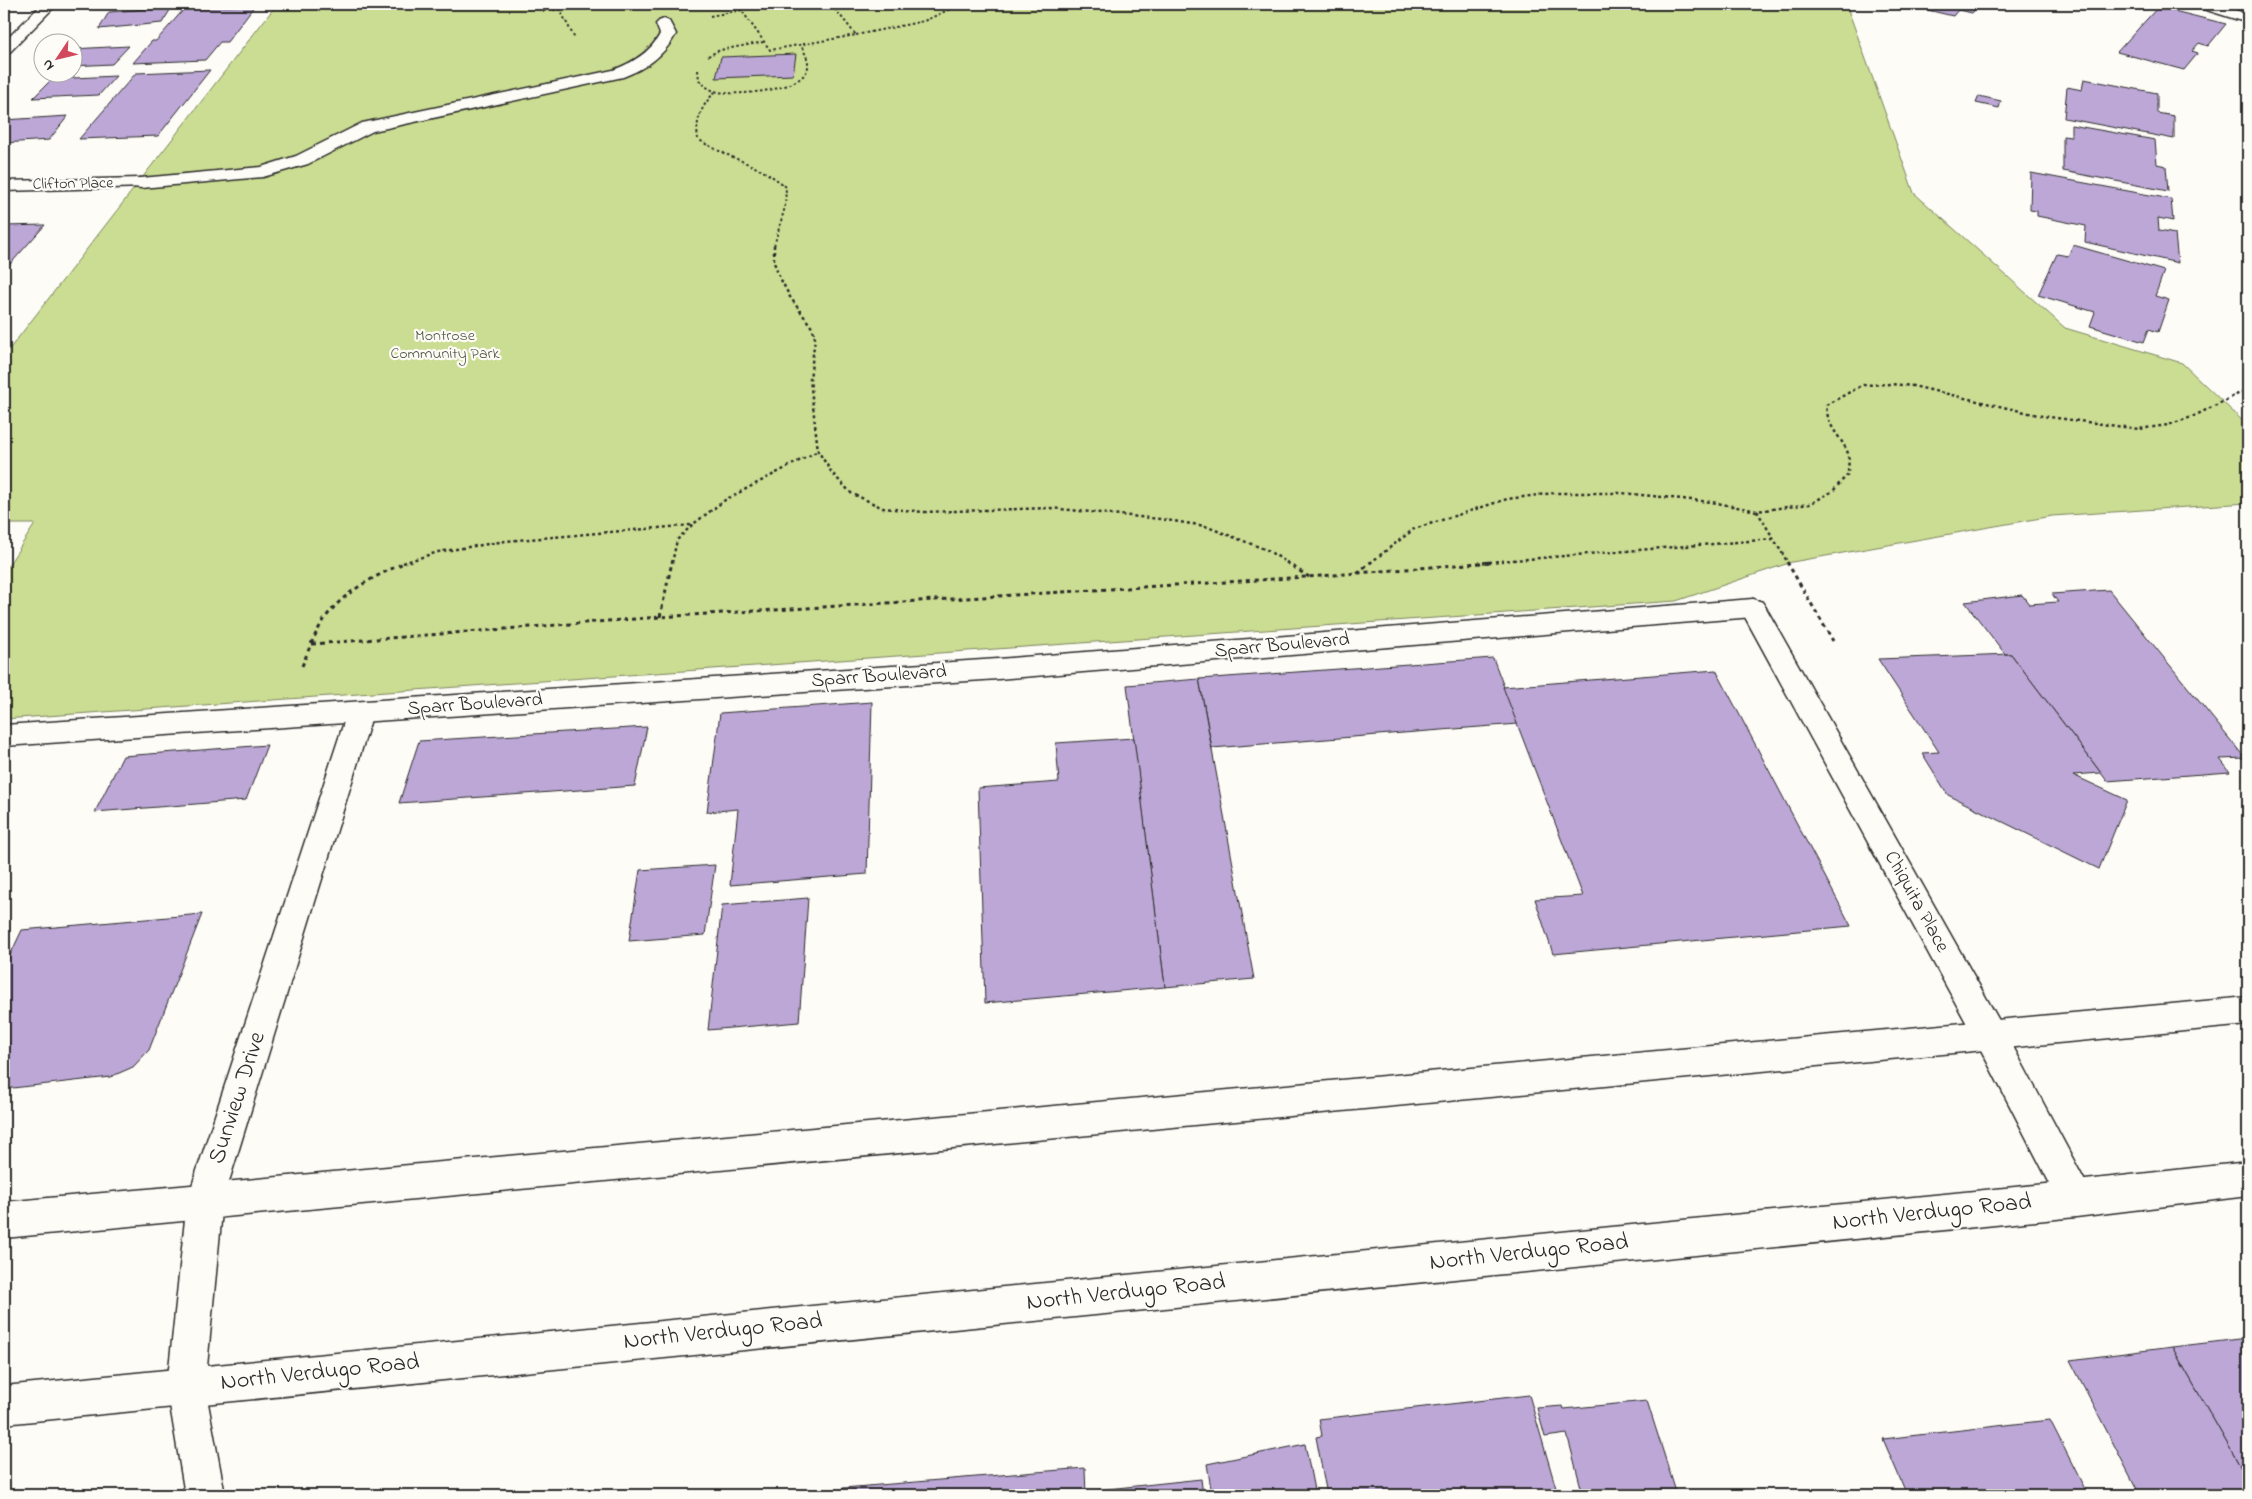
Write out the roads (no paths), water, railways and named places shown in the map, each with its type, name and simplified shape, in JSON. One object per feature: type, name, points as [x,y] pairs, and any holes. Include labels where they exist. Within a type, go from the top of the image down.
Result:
[{"type":"main road","points":[[4,50],[50,4]]},
{"type":"main road","points":[[2202,4],[2248,19]]},
{"type":"main road","name":"Clifton Place","points":[[4,186],[141,183],[214,178],[263,172],[302,160],[368,127],[617,74],[648,59],[660,50],[668,34],[664,24]]},
{"type":"main road","name":"Sparr Boulevard","points":[[4,736],[998,669],[1753,608]]},
{"type":"main road","name":"Chiquita Place","points":[[1753,608],[1990,1035],[2076,1199]]},
{"type":"main road","name":"Sunview Drive","points":[[205,1495],[186,1387],[205,1201],[360,712]]},
{"type":"main road","points":[[4,1220],[2248,1011]]},
{"type":"main road","name":"North Verdugo Road","points":[[4,1405],[2076,1199],[2248,1180]]},
{"type":"park label","name":"Montrose Community Park","points":[[445,345]]}]
